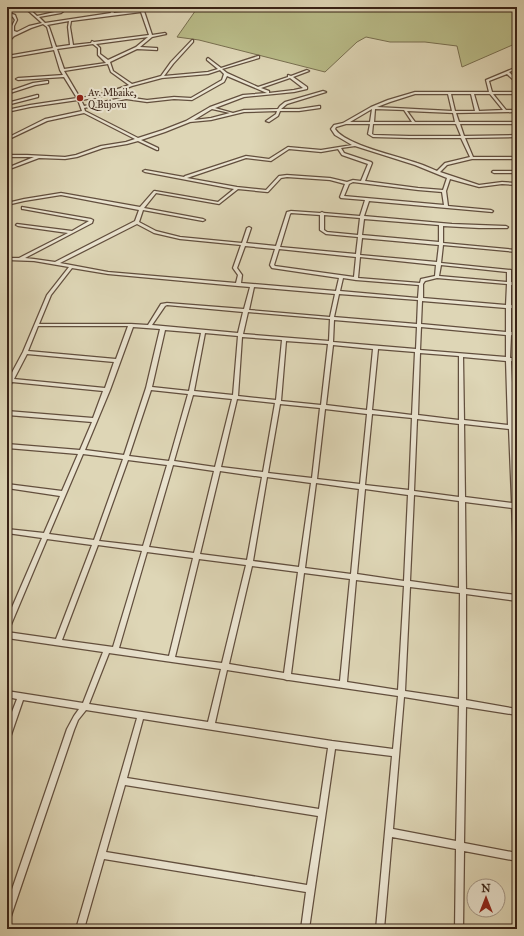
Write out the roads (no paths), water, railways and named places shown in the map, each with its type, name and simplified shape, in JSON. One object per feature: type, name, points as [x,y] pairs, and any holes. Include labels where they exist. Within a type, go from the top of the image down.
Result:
[{"type":"street","points":[[25,7],[45,24],[62,70],[80,100],[84,112]]},
{"type":"street","points":[[37,17],[60,12],[68,7]]},
{"type":"street","points":[[93,9],[110,7],[114,14]]},
{"type":"street","points":[[141,7],[151,36]]},
{"type":"street","points":[[13,34],[45,24],[175,7]]},
{"type":"street","points":[[7,13],[14,16],[16,20],[13,26],[13,34],[7,42]]},
{"type":"street","points":[[70,21],[69,27],[72,46]]},
{"type":"street","points":[[7,57],[92,42],[165,34]]},
{"type":"street","points":[[62,70],[108,63],[137,48],[151,36]]},
{"type":"street","points":[[162,77],[192,40]]},
{"type":"street","points":[[92,42],[99,48],[100,56],[108,63],[112,70],[131,85]]},
{"type":"street","points":[[137,48],[156,49]]},
{"type":"street","points":[[7,111],[30,106],[80,100],[113,92],[131,85],[162,77],[203,74],[258,57]]},
{"type":"street","points":[[208,59],[226,74],[270,93]]},
{"type":"street","points":[[505,111],[491,93],[488,81],[517,68]]},
{"type":"street","points":[[258,88],[307,71]]},
{"type":"street","points":[[507,72],[517,82]]},
{"type":"street","points":[[223,81],[226,74]]},
{"type":"street","points":[[18,80],[65,76]]},
{"type":"street","points":[[7,156],[65,158],[77,156],[102,147],[127,143],[164,131],[187,122],[211,108],[248,95],[294,91],[306,88],[289,76]]},
{"type":"street","points":[[83,107],[126,98],[147,101],[174,98],[192,100],[223,81],[234,78]]},
{"type":"street","points":[[7,94],[34,84],[47,82]]},
{"type":"street","points":[[268,121],[277,115],[282,105],[289,101],[324,92]]},
{"type":"street","points":[[449,92],[453,112],[472,158]]},
{"type":"street","points":[[517,93],[415,93],[389,100],[334,128],[334,132],[355,145],[438,172],[449,178],[479,186],[502,183],[517,184]]},
{"type":"street","points":[[472,93],[477,111]]},
{"type":"street","points":[[7,104],[37,96]]},
{"type":"street","points":[[187,122],[254,110],[299,110],[319,107]]},
{"type":"street","points":[[211,108],[232,113]]},
{"type":"street","points":[[373,108],[453,112],[517,111]]},
{"type":"street","points":[[373,108],[370,134],[373,136],[414,138],[517,136]]},
{"type":"street","points":[[405,110],[414,123]]},
{"type":"street","points":[[495,111],[502,124]]},
{"type":"street","points":[[7,138],[46,120],[84,112],[139,138],[157,149]]},
{"type":"street","points":[[344,124],[371,122],[458,124],[517,123]]},
{"type":"street","points":[[184,178],[246,157],[272,159],[288,148],[321,151],[340,149],[355,145]]},
{"type":"street","points":[[340,149],[343,154],[370,163],[363,181]]},
{"type":"street","points":[[7,169],[41,156]]},
{"type":"street","points":[[438,172],[446,164],[472,158],[517,158]]},
{"type":"street","points":[[145,171],[237,188],[266,191],[280,177],[287,176],[320,178],[347,183],[363,181],[418,189],[444,191]]},
{"type":"street","points":[[494,172],[517,172]]},
{"type":"street","points":[[446,206],[444,191],[449,178]]},
{"type":"street","points":[[347,183],[342,197],[446,206],[491,212]]},
{"type":"street","points":[[55,264],[137,222],[142,208],[155,192],[219,203],[237,188]]},
{"type":"street","points":[[7,204],[30,198],[61,194],[203,220]]},
{"type":"street","points":[[356,279],[362,216],[367,200]]},
{"type":"street","points":[[21,260],[91,223],[91,220],[23,208]]},
{"type":"street","points":[[421,284],[356,279],[272,266],[288,213],[322,213],[441,224],[506,227]]},
{"type":"street","points":[[322,213],[323,231],[517,251]]},
{"type":"street","points":[[137,222],[143,227],[166,235],[244,245],[510,272],[508,359],[515,428],[517,557]]},
{"type":"street","points":[[437,276],[441,244],[441,224]]},
{"type":"street","points":[[18,225],[73,232]]},
{"type":"street","points":[[238,285],[240,275],[235,268],[249,228]]},
{"type":"street","points":[[7,259],[55,264],[108,273],[517,307]]},
{"type":"street","points":[[7,387],[25,352],[49,295],[71,267]]},
{"type":"street","points":[[380,929],[401,692],[412,494],[414,418],[419,352],[421,284],[423,280],[437,276],[517,284]]},
{"type":"street","points":[[287,677],[314,481],[331,342],[332,318],[341,277]]},
{"type":"street","points":[[171,659],[235,398],[240,336],[252,286]]},
{"type":"street","points":[[149,326],[163,305],[167,304],[517,334]]},
{"type":"street","points":[[36,325],[149,326],[203,333],[331,342],[419,352],[517,360]]},
{"type":"street","points":[[7,627],[95,420],[131,325]]},
{"type":"street","points":[[58,642],[126,458],[149,388],[163,328]]},
{"type":"street","points":[[115,651],[191,394],[203,333]]},
{"type":"street","points":[[211,726],[249,564],[278,402],[284,339]]},
{"type":"street","points":[[343,686],[376,347]]},
{"type":"street","points":[[25,352],[117,361]]},
{"type":"street","points":[[459,929],[463,590],[461,356]]},
{"type":"street","points":[[10,380],[107,390]]},
{"type":"street","points":[[149,388],[191,394],[322,406],[414,418],[515,428]]},
{"type":"street","points":[[7,413],[95,420]]},
{"type":"street","points":[[7,446],[81,452],[516,506]]},
{"type":"street","points":[[7,486],[64,494]]},
{"type":"street","points":[[7,531],[46,535],[301,571],[463,590],[517,598]]},
{"type":"street","points":[[7,635],[343,686],[401,692],[517,712]]},
{"type":"street","points":[[7,916],[71,729],[76,718],[86,706],[107,650]]},
{"type":"street","points":[[7,694],[332,745],[396,753]]},
{"type":"street","points":[[7,735],[22,696]]},
{"type":"street","points":[[80,929],[141,715]]},
{"type":"street","points":[[305,929],[332,745]]},
{"type":"street","points":[[122,781],[321,814]]},
{"type":"street","points":[[389,832],[517,857]]},
{"type":"street","points":[[101,855],[310,889]]},
{"type":"place","name":"Av. Mbaike, Q.Bujovu","points":[[80,98]]}]
